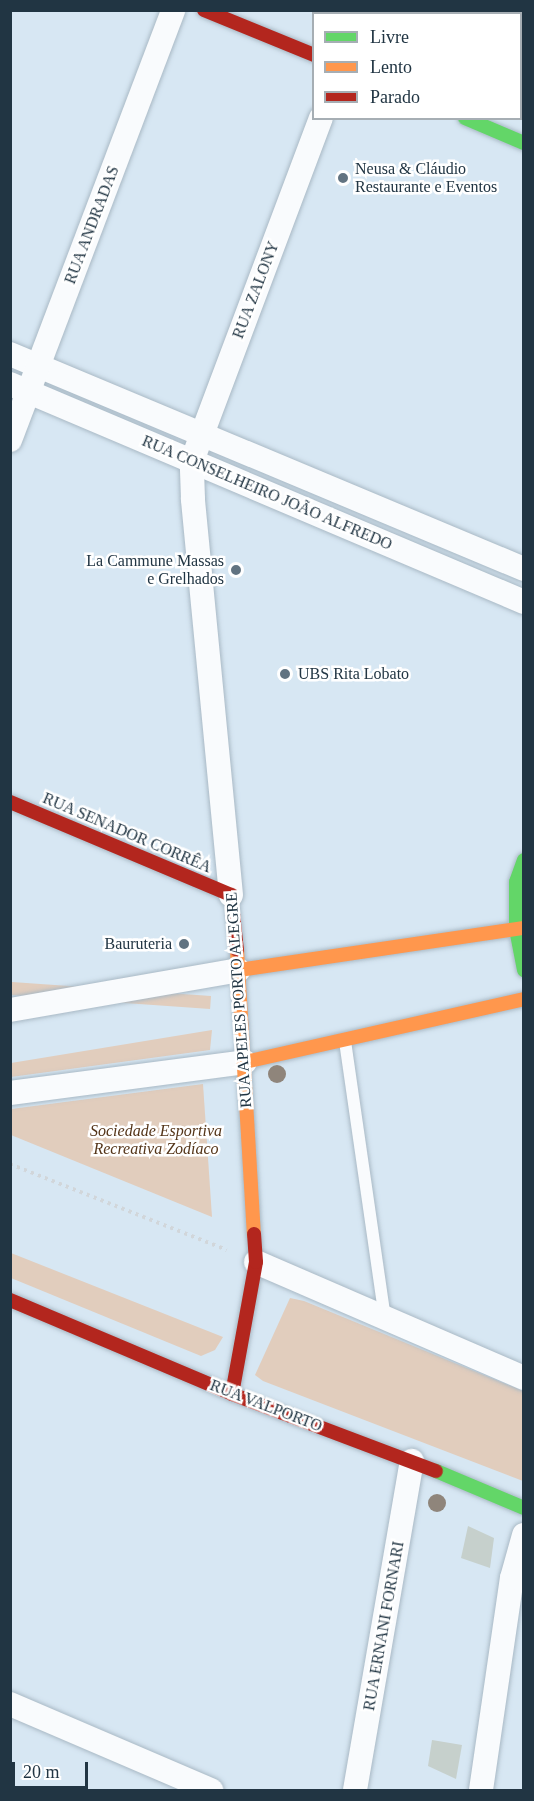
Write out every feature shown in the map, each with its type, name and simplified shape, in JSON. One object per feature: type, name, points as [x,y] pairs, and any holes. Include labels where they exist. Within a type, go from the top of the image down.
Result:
[{"type":"main road","points":[[204,10],[312,54]]},
{"type":"main road","points":[[470,120],[524,143]]},
{"type":"main road","name":"RUA SENADOR CORRÊA","points":[[10,802],[231,895]]},
{"type":"main road","points":[[524,860],[516,882],[524,970]]},
{"type":"main road","name":"RUA APELES PORTO ALEGRE","points":[[231,895],[239,970],[256,1262],[232,1394]]},
{"type":"main road","points":[[239,970],[520,929]]},
{"type":"main road","points":[[245,1062],[524,999]]},
{"type":"main road","name":"RUA VALPORTO","points":[[10,1300],[232,1394],[412,1461],[524,1508]]},
{"type":"street","name":"RUA ANDRADAS","points":[[10,440],[20,388],[39,366],[173,10]]},
{"type":"street","name":"RUA ZALONY","points":[[192,461],[320,120]]},
{"type":"street","name":"RUA CONSELHEIRO JOÃO ALFREDO","points":[[10,354],[518,567]]},
{"type":"street","name":"RUA CONSELHEIRO JOÃO ALFREDO","points":[[20,388],[513,598]]},
{"type":"street","points":[[124,432],[135,408]]},
{"type":"street","name":"RUA APELES PORTO ALEGRE","points":[[192,461],[193,499],[231,895]]},
{"type":"street","points":[[332,521],[343,493]]},
{"type":"street","points":[[513,598],[518,567]]},
{"type":"street","points":[[10,1010],[239,970]]},
{"type":"street","points":[[10,1093],[245,1062]]},
{"type":"street","points":[[256,1262],[524,1378]]},
{"type":"street","name":"RUA ERNANI FORNARI","points":[[355,1791],[412,1461]]},
{"type":"street","points":[[481,1791],[512,1578],[524,1535]]},
{"type":"street","points":[[10,1704],[211,1791]]},
{"type":"lane","points":[[345,1041],[385,1318]]},
{"type":"path","points":[[10,1164],[256,1262]]},
{"type":"green space","points":[[10,982],[211,996],[210,1009],[10,995]]},
{"type":"green space","points":[[212,1030],[210,1050],[11,1077],[11,1063]]},
{"type":"green space","name":"Sociedade Esportiva Recreativa Zodíaco","points":[[203,1084],[212,1217],[11,1135],[11,1109]]},
{"type":"green space","points":[[11,1253],[223,1337],[215,1350],[201,1356],[11,1278]]},
{"type":"green space","points":[[290,1298],[304,1301],[523,1391],[523,1481],[263,1381],[255,1375]]},
{"type":"building","points":[[374,10],[439,10],[439,12],[374,12]]},
{"type":"building","points":[[468,1526],[494,1538],[490,1568],[461,1558]]},
{"type":"building","points":[[432,1740],[462,1745],[456,1779],[428,1766]]},
{"type":"traffic: fast","points":[[470,120],[524,143]]},
{"type":"traffic: fast","points":[[524,860],[516,882],[516,929],[524,970]]},
{"type":"traffic: fast","points":[[436,1471],[524,1508]]},
{"type":"traffic: slow","points":[[239,970],[524,928]]},
{"type":"traffic: slow","points":[[237,950],[254,1234]]},
{"type":"traffic: slow","points":[[245,1062],[524,999]]},
{"type":"traffic: jam","points":[[204,10],[312,54]]},
{"type":"traffic: jam","points":[[10,802],[231,895],[237,950]]},
{"type":"traffic: jam","points":[[232,1394],[256,1262],[254,1234]]},
{"type":"traffic: jam","points":[[10,1300],[232,1394],[436,1471]]},
{"type":"place","name":"Neusa & Cláudio Restaurante e Eventos","points":[[343,178]]},
{"type":"place","name":"La Cammune Massas e Grelhados","points":[[236,570]]},
{"type":"place","name":"UBS Rita Lobato","points":[[285,674]]},
{"type":"place","name":"Bauruteria","points":[[184,944]]}]
